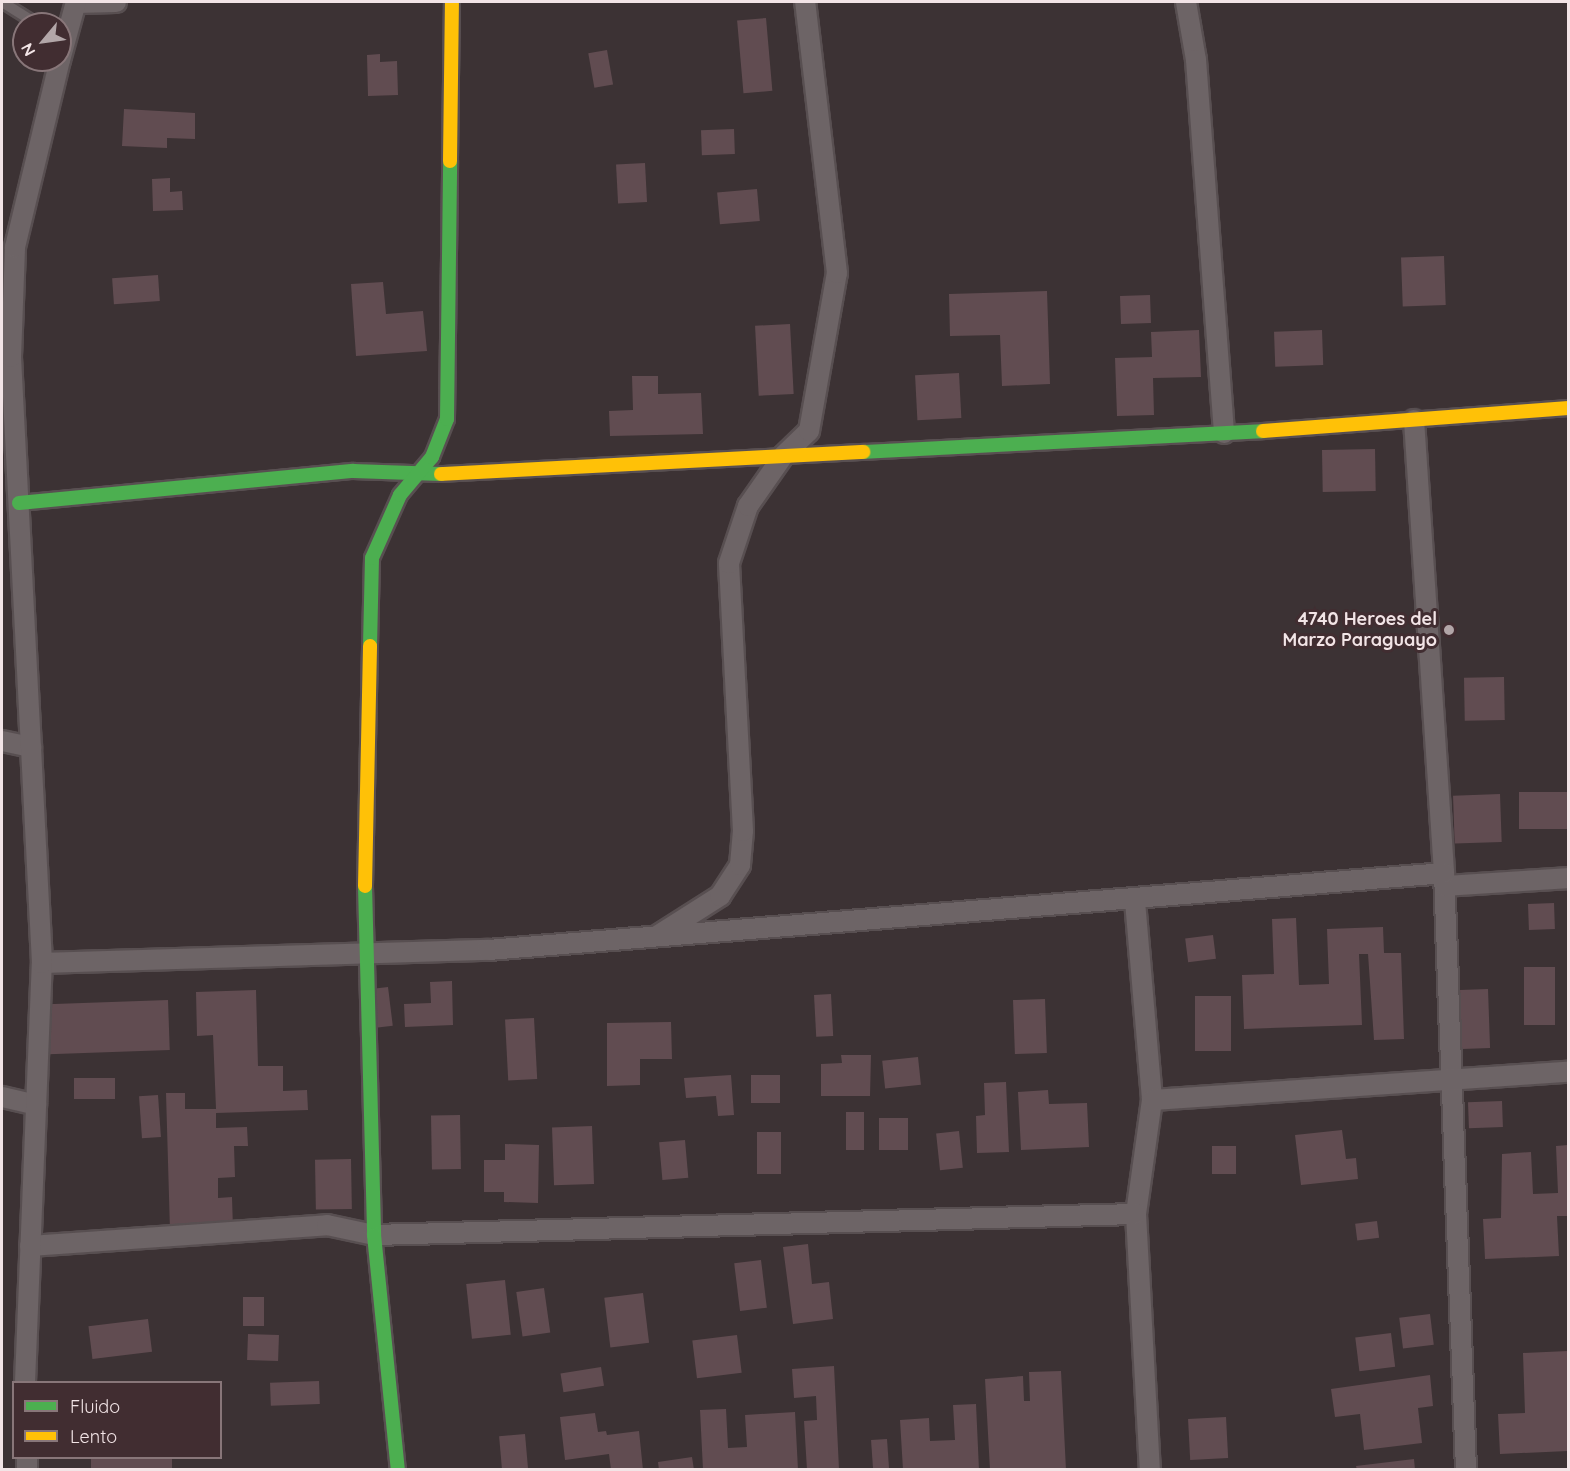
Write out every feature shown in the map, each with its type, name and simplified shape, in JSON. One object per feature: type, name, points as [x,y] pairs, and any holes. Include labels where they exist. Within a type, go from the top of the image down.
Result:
[{"type":"street","points":[[76,2],[116,2]]},
{"type":"street","points":[[398,1470],[374,1235],[363,954],[372,558],[400,495],[432,457],[447,419],[451,376],[452,2]]},
{"type":"street","points":[[655,937],[720,896],[740,865],[743,831],[729,563],[748,506],[783,456],[809,431],[837,273],[805,2]]},
{"type":"street","points":[[1186,2],[1196,60],[1224,433]]},
{"type":"street","points":[[25,1381],[42,963],[11,357],[15,247],[56,72]]},
{"type":"street","points":[[19,503],[353,471],[414,476],[1224,433],[1569,408]]},
{"type":"street","points":[[1414,420],[1444,880],[1466,1470]]},
{"type":"street","points":[[2,741],[32,747]]},
{"type":"street","points":[[42,963],[363,954],[655,937],[1444,880],[1569,878]]},
{"type":"street","points":[[1135,901],[1152,1100],[1136,1214],[1150,1470]]},
{"type":"street","points":[[1152,1100],[1569,1072]]},
{"type":"street","points":[[2,1097],[36,1105]]},
{"type":"street","points":[[30,1246],[327,1225],[374,1235],[1136,1214]]},
{"type":"lane","points":[[2,2],[18,12]]},
{"type":"building","points":[[766,18],[772,91],[743,93],[737,21]]},
{"type":"building","points":[[607,50],[613,84],[594,88],[588,53]]},
{"type":"building","points":[[380,54],[380,62],[397,61],[398,95],[368,96],[367,55]]},
{"type":"building","points":[[124,109],[195,113],[195,139],[167,138],[167,148],[122,146]]},
{"type":"building","points":[[734,129],[735,154],[702,155],[701,130]]},
{"type":"building","points":[[645,163],[647,202],[618,203],[616,165]]},
{"type":"building","points":[[170,178],[170,192],[182,191],[183,210],[153,211],[152,179]]},
{"type":"building","points":[[757,189],[760,221],[720,224],[717,192]]},
{"type":"building","points":[[1444,256],[1446,305],[1403,306],[1401,258]]},
{"type":"building","points":[[158,275],[160,301],[114,304],[112,278]]},
{"type":"building","points":[[383,282],[386,314],[423,311],[427,351],[356,356],[351,284]]},
{"type":"building","points":[[1047,291],[1050,384],[1002,386],[1000,335],[950,336],[949,294]]},
{"type":"building","points":[[1150,295],[1151,323],[1121,324],[1120,296]]},
{"type":"building","points":[[790,324],[794,394],[759,396],[755,326]]},
{"type":"building","points":[[1199,330],[1201,377],[1153,378],[1154,415],[1117,416],[1115,358],[1152,357],[1151,332]]},
{"type":"building","points":[[1322,330],[1323,365],[1275,367],[1274,332]]},
{"type":"building","points":[[959,373],[961,418],[917,420],[915,375]]},
{"type":"building","points":[[632,376],[658,376],[658,394],[701,393],[703,434],[610,436],[609,411],[633,410]]},
{"type":"building","points":[[1375,449],[1376,491],[1323,492],[1322,450]]},
{"type":"building","points":[[1504,677],[1505,720],[1465,721],[1464,678]]},
{"type":"building","points":[[1519,792],[1568,792],[1568,829],[1519,829]]},
{"type":"building","points":[[1500,794],[1502,842],[1455,844],[1453,796]]},
{"type":"building","points":[[1554,903],[1555,929],[1529,930],[1528,904]]},
{"type":"building","points":[[1296,918],[1299,985],[1329,984],[1327,929],[1383,927],[1384,953],[1401,953],[1404,1039],[1374,1040],[1368,954],[1359,954],[1362,1025],[1244,1029],[1242,975],[1274,974],[1272,919]]},
{"type":"building","points":[[1213,935],[1216,959],[1188,962],[1185,938]]},
{"type":"building","points":[[1524,967],[1555,967],[1555,1025],[1524,1025]]},
{"type":"building","points":[[452,981],[453,1025],[405,1027],[404,1004],[431,1003],[430,982]]},
{"type":"building","points":[[388,987],[393,1026],[378,1028],[373,989]]},
{"type":"building","points":[[1488,989],[1490,1048],[1462,1049],[1460,990]]},
{"type":"building","points":[[256,990],[258,1066],[283,1066],[283,1091],[307,1090],[308,1110],[216,1113],[216,1128],[247,1127],[248,1146],[234,1146],[235,1177],[218,1178],[218,1198],[232,1197],[233,1229],[170,1231],[166,1093],[185,1093],[185,1109],[216,1109],[213,1035],[197,1036],[196,992]]},
{"type":"building","points":[[831,994],[833,1036],[816,1037],[814,995]]},
{"type":"building","points":[[1195,996],[1231,996],[1231,1051],[1195,1051]]},
{"type":"building","points":[[1045,999],[1047,1053],[1015,1054],[1013,1000]]},
{"type":"building","points":[[168,1000],[170,1050],[49,1054],[47,1004]]},
{"type":"building","points":[[534,1018],[537,1079],[508,1080],[505,1020]]},
{"type":"building","points":[[671,1022],[672,1059],[640,1059],[640,1085],[607,1086],[607,1023]]},
{"type":"building","points":[[841,1055],[871,1055],[870,1096],[821,1096],[821,1064],[842,1063]]},
{"type":"building","points":[[918,1057],[921,1085],[885,1089],[882,1061]]},
{"type":"building","points":[[731,1075],[734,1115],[718,1116],[716,1096],[686,1098],[684,1078]]},
{"type":"building","points":[[751,1075],[780,1075],[780,1103],[751,1103]]},
{"type":"building","points":[[74,1078],[115,1078],[115,1099],[74,1099]]},
{"type":"building","points":[[1006,1082],[1009,1152],[977,1153],[976,1116],[985,1115],[984,1083]]},
{"type":"building","points":[[1048,1090],[1049,1104],[1087,1103],[1089,1147],[1021,1150],[1018,1092]]},
{"type":"building","points":[[158,1095],[161,1137],[142,1138],[139,1096]]},
{"type":"building","points":[[1502,1101],[1503,1127],[1469,1128],[1468,1102]]},
{"type":"building","points":[[846,1112],[864,1112],[864,1150],[846,1150]]},
{"type":"building","points":[[460,1115],[461,1169],[432,1169],[431,1116]]},
{"type":"building","points":[[879,1118],[908,1118],[908,1150],[879,1150]]},
{"type":"building","points":[[592,1126],[594,1184],[554,1185],[552,1127]]},
{"type":"building","points":[[1342,1130],[1346,1159],[1356,1158],[1358,1179],[1301,1185],[1295,1135]]},
{"type":"building","points":[[959,1131],[963,1168],[940,1170],[936,1133]]},
{"type":"building","points":[[757,1132],[781,1132],[781,1174],[757,1174]]},
{"type":"building","points":[[685,1140],[688,1178],[662,1180],[659,1142]]},
{"type":"building","points":[[505,1144],[539,1145],[538,1203],[504,1202],[504,1192],[484,1192],[484,1160],[505,1160]]},
{"type":"building","points":[[1568,1145],[1568,1216],[1557,1216],[1559,1256],[1485,1259],[1483,1219],[1501,1218],[1502,1154],[1531,1152],[1533,1194],[1558,1193],[1556,1146]]},
{"type":"building","points":[[1212,1146],[1236,1146],[1236,1174],[1212,1174]]},
{"type":"building","points":[[351,1159],[352,1209],[316,1210],[315,1160]]},
{"type":"building","points":[[1377,1221],[1379,1238],[1357,1241],[1355,1224]]},
{"type":"building","points":[[808,1244],[812,1284],[829,1282],[833,1319],[793,1324],[783,1247]]},
{"type":"building","points":[[761,1260],[767,1308],[740,1311],[734,1263]]},
{"type":"building","points":[[505,1280],[511,1335],[472,1339],[466,1284]]},
{"type":"building","points":[[544,1288],[550,1333],[523,1336],[516,1292]]},
{"type":"building","points":[[643,1293],[649,1343],[610,1347],[604,1298]]},
{"type":"building","points":[[243,1297],[264,1297],[264,1326],[243,1326]]},
{"type":"building","points":[[1430,1314],[1434,1345],[1403,1349],[1399,1318]]},
{"type":"building","points":[[148,1319],[152,1352],[92,1359],[88,1326]]},
{"type":"building","points":[[1391,1333],[1395,1367],[1359,1371],[1355,1337]]},
{"type":"building","points":[[248,1334],[279,1335],[278,1361],[247,1360]]},
{"type":"building","points":[[737,1335],[742,1373],[697,1378],[692,1340]]},
{"type":"building","points":[[1568,1351],[1568,1451],[1500,1454],[1498,1414],[1525,1413],[1523,1353]]},
{"type":"building","points":[[834,1366],[839,1469],[807,1470],[804,1421],[817,1420],[816,1396],[794,1398],[792,1369]]},
{"type":"building","points":[[601,1367],[604,1386],[563,1392],[561,1373]]},
{"type":"building","points":[[1061,1371],[1066,1470],[990,1470],[985,1379],[1023,1376],[1024,1401],[1030,1401],[1029,1372]]},
{"type":"building","points":[[1430,1375],[1433,1406],[1418,1408],[1422,1443],[1364,1450],[1360,1414],[1335,1417],[1331,1389]]},
{"type":"building","points":[[319,1381],[320,1404],[271,1406],[270,1383]]},
{"type":"building","points":[[976,1404],[979,1470],[903,1470],[900,1420],[929,1418],[930,1441],[955,1440],[953,1405]]},
{"type":"building","points":[[726,1409],[728,1448],[747,1447],[745,1415],[795,1412],[798,1470],[703,1470],[700,1410]]},
{"type":"building","points":[[595,1413],[598,1432],[606,1431],[607,1435],[639,1431],[643,1470],[611,1470],[609,1454],[565,1460],[560,1417]]},
{"type":"building","points":[[1226,1417],[1228,1458],[1190,1460],[1188,1419]]},
{"type":"building","points":[[525,1434],[528,1470],[502,1470],[499,1436]]},
{"type":"building","points":[[887,1439],[889,1470],[873,1470],[871,1440]]},
{"type":"building","points":[[692,1457],[694,1470],[659,1470],[658,1462]]},
{"type":"building","points":[[91,1459],[172,1459],[172,1470],[91,1470]]},
{"type":"building","points":[[1414,1459],[1415,1470],[1357,1470],[1356,1466]]},
{"type":"traffic: fast","points":[[370,646],[372,558],[400,495],[432,457],[447,419],[450,161]]},
{"type":"traffic: fast","points":[[863,452],[1263,431]]},
{"type":"traffic: fast","points":[[19,503],[353,471],[441,474]]},
{"type":"traffic: fast","points":[[365,886],[374,1235],[398,1470]]},
{"type":"traffic: slow","points":[[450,161],[452,2]]},
{"type":"traffic: slow","points":[[1263,431],[1568,408]]},
{"type":"traffic: slow","points":[[441,474],[863,452]]},
{"type":"traffic: slow","points":[[365,886],[370,646]]},
{"type":"place","name":"4740 Heroes del Marzo Paraguayo","points":[[1449,630]]}]
